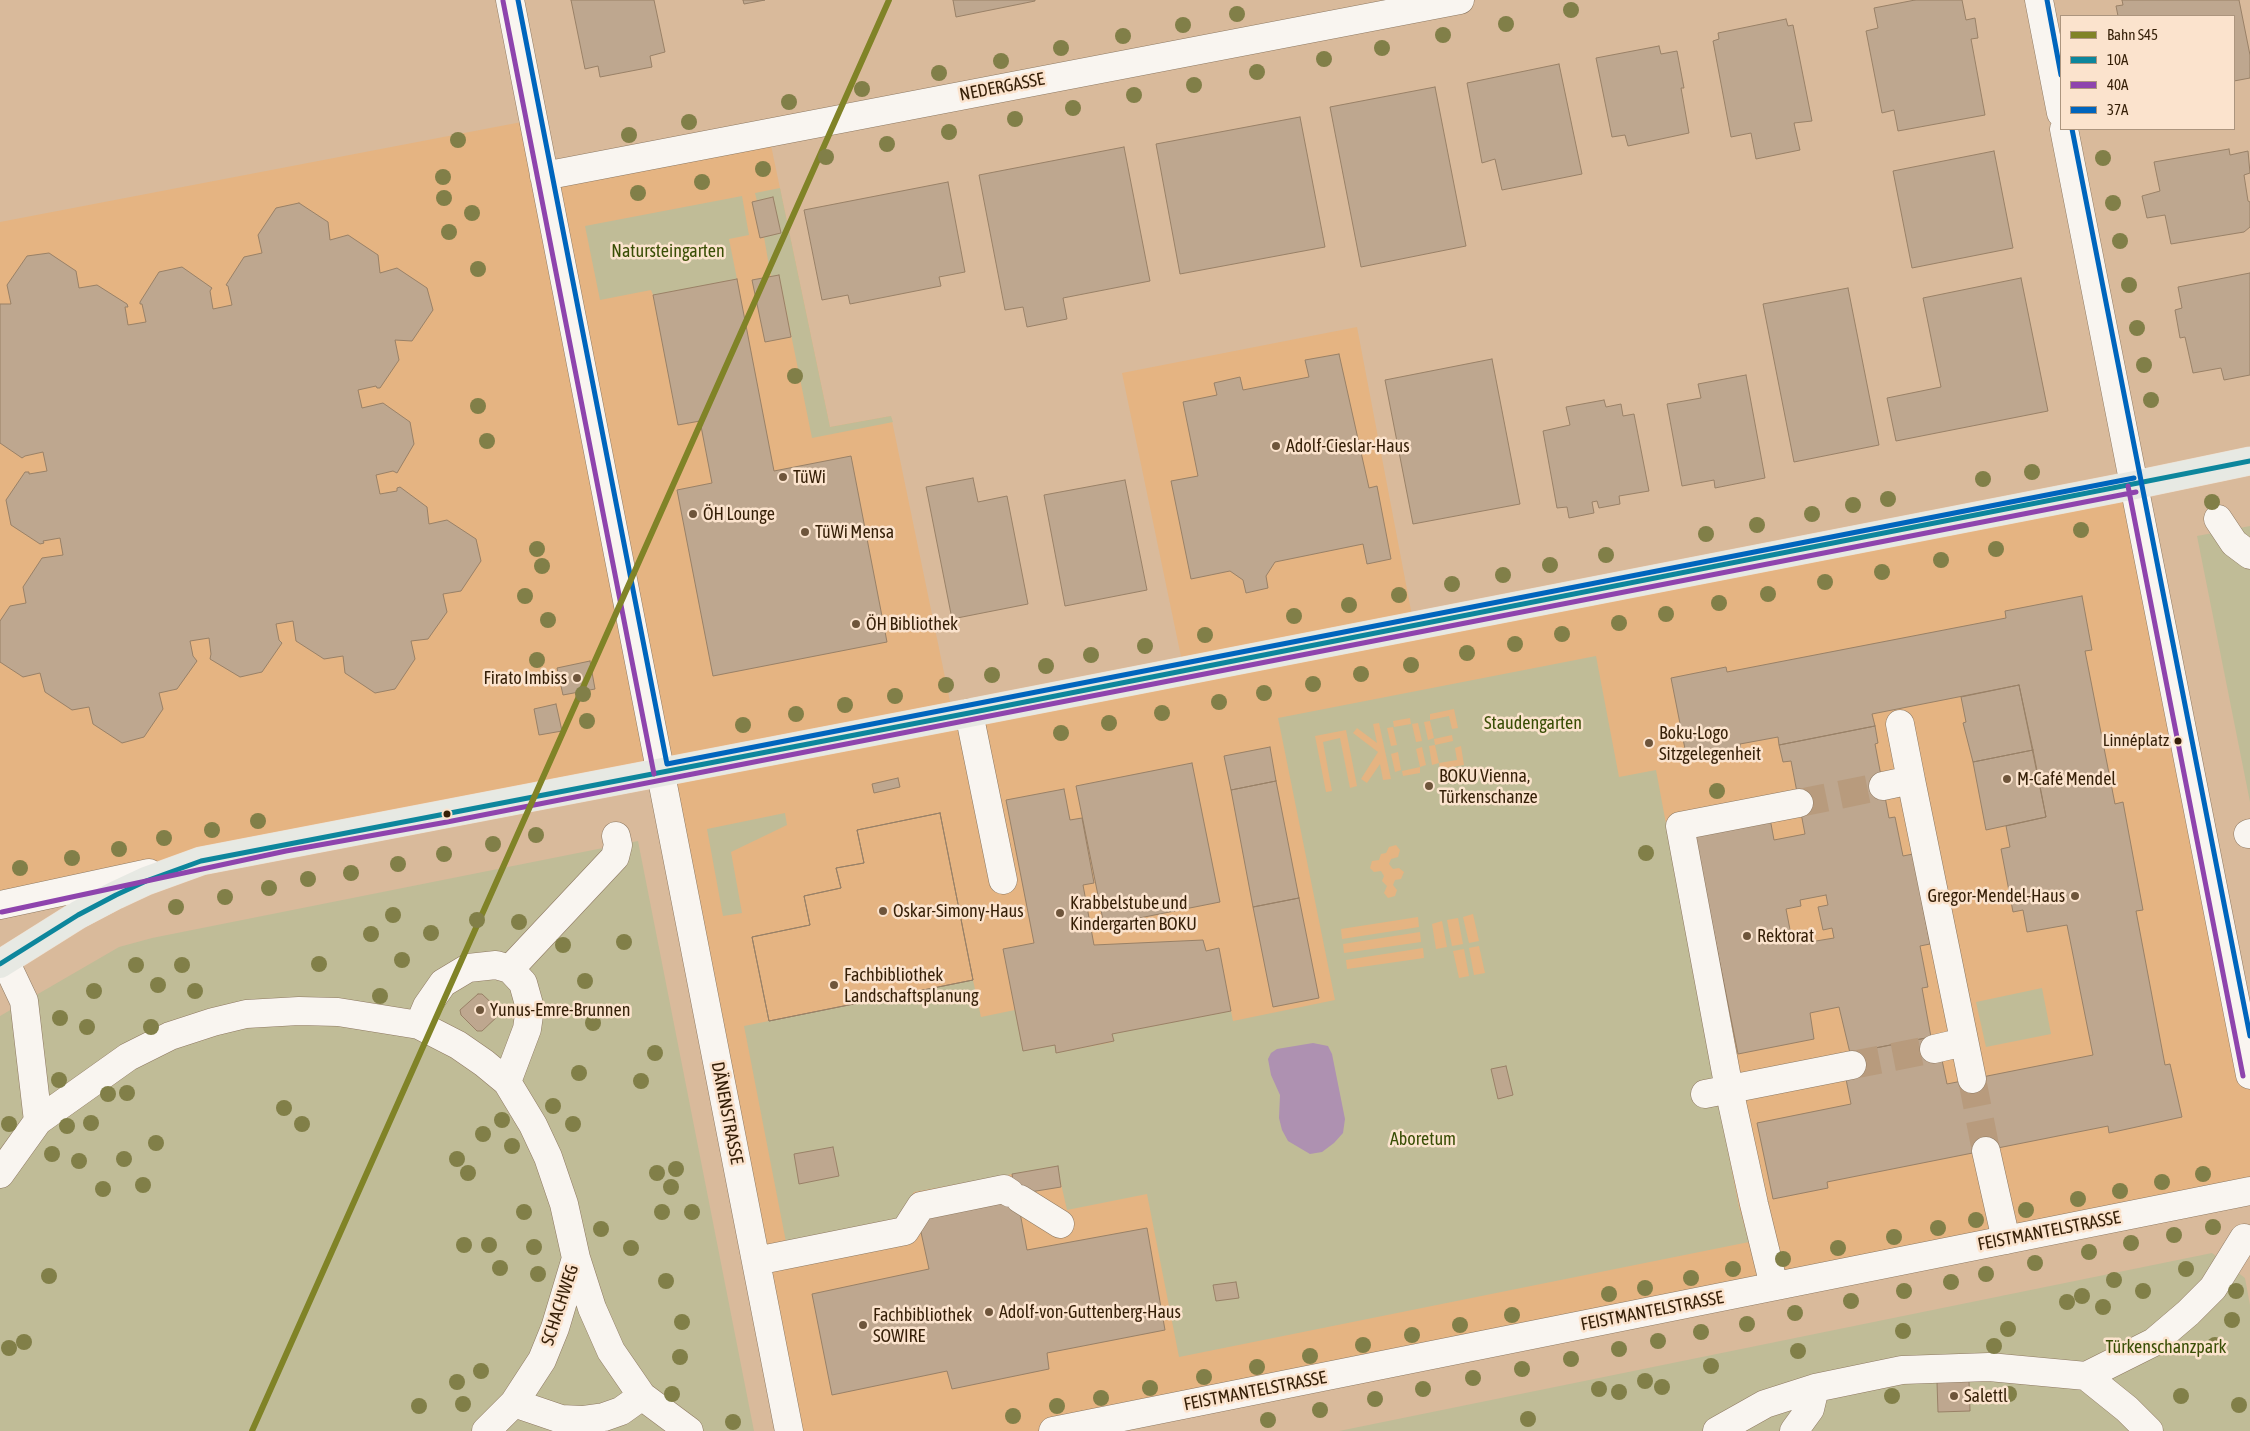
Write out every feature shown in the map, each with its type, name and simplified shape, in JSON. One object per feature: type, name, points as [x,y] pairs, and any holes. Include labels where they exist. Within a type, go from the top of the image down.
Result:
[{"type":"main road","points":[[3,962],[78,915],[116,895],[146,881],[201,861],[969,713],[2136,485],[2250,461]]},
{"type":"street","name":"DÄNENSTRASSE","points":[[510,0],[789,1431]]},
{"type":"street","name":"NEDERGASSE","points":[[544,176],[1460,0]]},
{"type":"street","points":[[2039,0],[2060,108]]},
{"type":"street","points":[[2064,130],[2136,485],[2250,1075]]},
{"type":"street","points":[[2218,518],[2234,543],[2250,555]]},
{"type":"street","points":[[969,713],[1003,880]]},
{"type":"street","points":[[1900,724],[1972,1079]]},
{"type":"street","points":[[1882,786],[1911,780]]},
{"type":"street","points":[[1774,1286],[1754,1204],[1717,1092],[1680,826],[1799,803]]},
{"type":"street","points":[[510,969],[615,856],[618,845],[616,836]]},
{"type":"street","points":[[0,905],[201,861]]},
{"type":"street","points":[[3,962],[24,1001],[38,1121]]},
{"type":"street","points":[[419,1025],[427,1006],[443,983],[468,968],[496,964],[510,969],[523,983],[530,1008],[522,1046],[507,1082]]},
{"type":"street","name":"SCHACHWEG","points":[[0,1174],[38,1121],[128,1057],[170,1036],[246,1014],[299,1011],[338,1012],[419,1025],[484,1062],[507,1082],[533,1125],[548,1157],[569,1221],[576,1258],[555,1328],[542,1360],[514,1403],[486,1431]]},
{"type":"street","points":[[1934,1049],[1964,1042]]},
{"type":"street","points":[[1717,1092],[1852,1065]]},
{"type":"street","points":[[1986,1151],[2006,1240]]},
{"type":"street","points":[[756,1261],[905,1231],[921,1206],[1004,1189],[1060,1224]]},
{"type":"street","name":"FEISTMANTELSTRASSE","points":[[1053,1431],[2250,1191]]},
{"type":"street","points":[[1717,1431],[1765,1404],[1815,1388],[1902,1370],[1989,1367],[2086,1376],[2154,1342],[2188,1313],[2213,1288],[2244,1238]]},
{"type":"street","points":[[576,1258],[592,1308],[611,1351],[642,1396],[690,1431]]},
{"type":"street","points":[[2086,1376],[2127,1409],[2150,1431]]},
{"type":"street","points":[[1794,1431],[1810,1409],[1815,1388]]},
{"type":"street","points":[[514,1403],[561,1419],[582,1420],[604,1417],[621,1411],[642,1396]]},
{"type":"shaded area","name":"BOKU Vienna, Türkenschanze","points":[[532,120],[544,175],[768,131],[830,427],[891,416],[953,716],[1184,671],[1122,373],[1357,327],[1413,621],[2135,485],[2250,1074],[2250,1191],[1058,1431],[789,1431],[661,773],[0,904],[0,222]]},
{"type":"shaded area","points":[[1313,1043],[1328,1046],[1332,1054],[1345,1119],[1343,1133],[1334,1143],[1322,1152],[1310,1154],[1288,1141],[1282,1130],[1279,1118],[1280,1095],[1271,1075],[1268,1059],[1271,1053],[1277,1049]]},
{"type":"green space","points":[[780,188],[830,427],[891,416],[893,422],[812,438],[779,275],[771,277],[764,237],[780,233],[773,197],[757,201],[755,193]]},
{"type":"green space","name":"Natursteingarten","points":[[742,196],[749,235],[729,239],[737,279],[653,295],[651,290],[600,300],[585,226]]},
{"type":"green space","points":[[2250,526],[2250,802],[2197,536]]},
{"type":"green space","name":"Aboretum","points":[[1596,656],[1619,777],[1656,770],[1710,1060],[1739,1207],[1749,1242],[1179,1357],[1147,1194],[1067,1210],[1057,1166],[914,1192],[897,1218],[786,1242],[744,1026],[973,980],[981,1017],[1015,1010],[1023,1051],[1055,1045],[1056,1053],[1113,1042],[1112,1034],[1231,1011],[1233,1021],[1335,1000],[1278,718]],"holes":[[[1454,709],[1458,728],[1452,729],[1449,716],[1430,720],[1430,714]],[[1410,718],[1411,724],[1394,727],[1393,721]],[[1430,721],[1434,738],[1428,740],[1424,722]],[[1379,723],[1391,779],[1383,780],[1380,764],[1367,783],[1361,779],[1378,752],[1353,733],[1357,728],[1377,743],[1373,724]],[[1418,723],[1422,741],[1416,742],[1412,724]],[[1393,727],[1397,745],[1391,746],[1387,728]],[[1346,730],[1357,786],[1350,788],[1340,738],[1323,742],[1332,791],[1326,792],[1315,736]],[[1452,735],[1453,741],[1435,745],[1434,739]],[[1435,745],[1439,763],[1432,765],[1429,746]],[[1461,746],[1464,765],[1440,769],[1439,763],[1457,760],[1455,748]],[[1422,747],[1426,765],[1420,767],[1416,749]],[[1398,752],[1401,770],[1395,772],[1391,754]],[[1420,767],[1420,773],[1403,776],[1402,771]],[[1396,845],[1400,850],[1398,857],[1391,859],[1389,864],[1393,869],[1399,868],[1404,872],[1401,879],[1395,880],[1393,885],[1397,890],[1395,896],[1388,898],[1384,893],[1387,886],[1382,881],[1384,876],[1381,871],[1374,872],[1370,868],[1372,861],[1379,860],[1381,854],[1386,853],[1389,847]],[[1473,914],[1479,941],[1469,943],[1463,917]],[[1418,917],[1419,927],[1342,939],[1341,929]],[[1458,918],[1463,944],[1452,946],[1447,920]],[[1442,921],[1447,947],[1436,949],[1432,924]],[[1420,932],[1421,942],[1344,953],[1343,944]],[[1479,946],[1485,973],[1474,975],[1469,948]],[[1423,948],[1424,958],[1347,969],[1346,960]],[[1464,949],[1469,976],[1459,978],[1453,951]]]},
{"type":"green space","points":[[785,813],[787,825],[731,852],[742,913],[723,916],[707,829]]},
{"type":"green space","points":[[638,841],[754,1431],[0,1431],[0,1016],[119,947],[152,938]]},
{"type":"green space","points":[[2042,988],[2051,1034],[1986,1047],[1976,1002]]},
{"type":"green space","name":"Türkenschanzpark","points":[[2212,1253],[2245,1278],[2250,1305],[2250,1431],[1339,1431]]},
{"type":"building","points":[[571,0],[654,0],[665,52],[650,56],[652,67],[600,77],[598,66],[585,69]]},
{"type":"building","points":[[743,0],[765,0],[744,4]]},
{"type":"building","points":[[953,0],[1035,0],[1035,1],[956,17]]},
{"type":"building","points":[[1915,0],[1962,0],[1966,20],[1975,18],[1978,38],[1971,39],[1985,115],[1898,131],[1894,110],[1882,113],[1866,31],[1878,28],[1874,8]]},
{"type":"building","points":[[2122,0],[2239,0],[2250,55],[2250,78],[2235,81],[2235,15],[2118,15],[2116,6],[2123,5]]},
{"type":"building","points":[[1786,19],[1788,26],[1793,25],[1812,121],[1794,123],[1800,150],[1756,159],[1751,133],[1731,137],[1713,41],[1719,39],[1718,33]]},
{"type":"building","points":[[1659,46],[1661,54],[1677,51],[1684,88],[1681,88],[1689,133],[1628,146],[1625,135],[1612,137],[1596,58]]},
{"type":"building","points":[[1559,64],[1582,174],[1502,190],[1495,159],[1482,163],[1467,83]]},
{"type":"building","points":[[1435,87],[1466,246],[1361,267],[1330,107]]},
{"type":"building","points":[[1300,117],[1325,247],[1180,274],[1156,144]]},
{"type":"building","points":[[1124,147],[1150,281],[1063,298],[1067,319],[1027,327],[1023,307],[1005,310],[979,175]]},
{"type":"building","points":[[2229,149],[2230,155],[2248,151],[2250,173],[2244,175],[2248,201],[2250,202],[2250,227],[2244,232],[2171,244],[2165,215],[2147,218],[2142,196],[2160,191],[2154,162]]},
{"type":"building","points":[[1994,151],[2013,248],[1912,268],[1893,171]]},
{"type":"building","points":[[948,182],[965,272],[939,277],[941,286],[850,304],[848,295],[822,300],[804,210]]},
{"type":"building","points":[[773,197],[781,233],[760,238],[752,202]]},
{"type":"building","points":[[299,203],[328,222],[330,240],[348,235],[378,255],[380,273],[397,268],[427,288],[433,310],[412,341],[395,340],[399,360],[380,388],[376,386],[358,390],[362,408],[383,403],[410,422],[414,444],[397,473],[393,471],[376,475],[380,494],[397,491],[397,488],[400,487],[427,507],[429,524],[447,520],[476,539],[481,561],[461,591],[443,594],[447,612],[428,639],[411,641],[415,659],[395,689],[375,693],[345,673],[343,656],[324,659],[296,641],[293,621],[276,624],[279,640],[282,643],[262,672],[240,677],[210,659],[209,638],[190,641],[193,656],[197,661],[177,689],[159,693],[163,709],[144,737],[122,743],[93,724],[89,707],[72,710],[45,692],[40,673],[23,677],[0,662],[0,621],[10,606],[26,603],[23,587],[42,558],[63,555],[60,538],[43,541],[44,543],[40,544],[11,525],[6,500],[25,472],[29,472],[29,474],[47,471],[43,452],[22,458],[0,443],[0,304],[11,304],[7,285],[27,256],[49,253],[76,271],[79,288],[97,285],[127,304],[128,307],[125,307],[128,325],[146,322],[140,302],[159,272],[182,267],[212,288],[210,291],[213,309],[232,305],[228,286],[226,285],[244,257],[262,253],[258,235],[276,208]]},
{"type":"building","points":[[2250,273],[2250,375],[2224,380],[2221,368],[2193,373],[2185,337],[2180,338],[2175,310],[2182,308],[2178,287]]},
{"type":"building","points":[[779,275],[791,337],[765,342],[752,280]]},
{"type":"building","points":[[2021,278],[2048,411],[1896,441],[1887,398],[1941,387],[1923,298]]},
{"type":"building","name":"TüWi","points":[[737,279],[774,471],[851,456],[887,642],[713,676],[677,490],[712,483],[700,421],[678,425],[653,295]]},
{"type":"building","points":[[1848,288],[1879,445],[1794,462],[1763,304]]},
{"type":"building","name":"Adolf-Cieslar-Haus","points":[[1339,354],[1369,488],[1377,486],[1391,559],[1367,564],[1363,544],[1275,562],[1266,576],[1268,588],[1246,593],[1243,580],[1230,571],[1191,579],[1171,481],[1198,476],[1183,402],[1217,395],[1214,383],[1240,377],[1243,390],[1309,377],[1305,360]]},
{"type":"building","points":[[1492,359],[1520,504],[1413,524],[1385,380]]},
{"type":"building","points":[[1746,375],[1765,478],[1715,488],[1714,480],[1682,486],[1667,404],[1701,398],[1698,384]]},
{"type":"building","points":[[1604,400],[1606,407],[1621,404],[1623,416],[1634,414],[1649,491],[1619,496],[1620,504],[1599,508],[1597,501],[1592,502],[1594,513],[1569,518],[1567,507],[1557,508],[1543,431],[1570,425],[1566,407]]},
{"type":"building","points":[[973,478],[978,502],[1007,496],[1028,604],[952,619],[926,487]]},
{"type":"building","points":[[1125,480],[1147,590],[1065,606],[1044,495]]},
{"type":"building","name":"Gregor-Mendel-Haus","points":[[2082,596],[2092,650],[2085,651],[2115,804],[2123,802],[2143,910],[2136,911],[2165,1065],[2170,1064],[2182,1117],[2109,1133],[2108,1126],[1827,1182],[1828,1188],[1773,1199],[1757,1123],[1851,1104],[1846,1079],[1850,1053],[1931,1037],[1942,1060],[1947,1084],[2093,1055],[2067,925],[2027,932],[2023,910],[2013,912],[2001,849],[2010,847],[2006,826],[2046,817],[2019,685],[1872,714],[1875,726],[1779,745],[1778,737],[1740,744],[1741,749],[1687,759],[1671,678],[1726,667],[1727,672],[2006,618],[2005,611]]},
{"type":"building","points":[[590,661],[595,689],[563,695],[557,668]]},
{"type":"building","points":[[2019,685],[2033,750],[1973,762],[1963,723],[1966,722],[1961,697]]},
{"type":"building","points":[[556,704],[562,731],[539,735],[534,709]]},
{"type":"building","points":[[1875,726],[1878,743],[1875,744],[1889,818],[1895,817],[1903,856],[1913,854],[1930,944],[1920,946],[1928,987],[1922,988],[1931,1037],[1850,1053],[1839,1007],[1810,1013],[1814,1039],[1738,1054],[1693,828],[1769,813],[1774,840],[1805,834],[1791,761],[1783,762],[1779,745]],"holes":[[[1826,895],[1828,905],[1818,907],[1823,930],[1832,928],[1834,938],[1810,942],[1809,937],[1792,940],[1786,909],[1801,906],[1800,900]]]},
{"type":"building","points":[[1270,747],[1276,781],[1231,790],[1224,756]]},
{"type":"building","name":"M-Café Mendel","points":[[2033,750],[2046,817],[1986,830],[1973,762]]},
{"type":"building","points":[[1192,763],[1220,902],[1104,925],[1076,786]]},
{"type":"building","points":[[898,778],[900,787],[874,793],[872,784]]},
{"type":"building","points":[[1276,781],[1299,898],[1253,907],[1231,790]]},
{"type":"building","points":[[1064,789],[1070,820],[1082,818],[1094,883],[1083,885],[1094,945],[1203,940],[1206,951],[1219,948],[1231,1011],[1112,1034],[1114,1041],[1056,1053],[1055,1045],[1023,1051],[1003,949],[1034,943],[1006,800]]},
{"type":"building","name":"Oskar-Simony-Haus","points":[[940,813],[973,980],[769,1021],[752,937],[810,925],[804,896],[841,888],[836,868],[864,863],[857,830]]},
{"type":"building","name":"Oskar-Simony-Haus","points":[[940,813],[973,980],[769,1021],[752,937],[810,925],[804,896],[841,888],[836,868],[864,863],[857,830]]},
{"type":"building","points":[[1299,898],[1319,998],[1273,1007],[1253,907]]},
{"type":"building","points":[[478,994],[482,994],[499,1010],[499,1015],[482,1031],[477,1031],[461,1015],[460,1010]]},
{"type":"building","points":[[1506,1066],[1513,1095],[1498,1099],[1491,1069]]},
{"type":"building","points":[[833,1147],[839,1176],[799,1184],[794,1154]]},
{"type":"building","points":[[1058,1166],[1061,1187],[1024,1193],[1014,1187],[1012,1174]]},
{"type":"building","name":"Adolf-von-Guttenberg-Haus","points":[[1008,1196],[1018,1202],[1027,1250],[1147,1228],[1165,1330],[1047,1353],[1049,1369],[952,1389],[947,1371],[832,1395],[812,1294],[929,1269],[919,1223],[926,1212]]},
{"type":"building","points":[[1236,1282],[1239,1298],[1216,1301],[1213,1285]]},
{"type":"building","name":"Salettl","points":[[1969,1381],[1970,1411],[1938,1412],[1937,1382]]},
{"type":"tunnel","points":[[1799,803],[1883,786]]},
{"type":"tunnel","points":[[1852,1065],[1934,1049]]},
{"type":"tunnel","points":[[1972,1079],[1986,1151]]},
{"type":"rail line","name":"S45","points":[[252,1431],[889,0]]},
{"type":"transit line","name":"37A","points":[[518,0],[667,764],[2134,478]]},
{"type":"transit line","name":"37A","points":[[2047,0],[2060,70]]},
{"type":"transit line","name":"40A","points":[[503,1],[654,774]]},
{"type":"transit line","name":"37A","points":[[2072,130],[2250,1036]]},
{"type":"transit line","name":"10A","points":[[0,964],[78,915],[116,895],[146,881],[201,861],[969,713],[2250,461]]},
{"type":"transit line","name":"40A","points":[[2128,486],[2243,1076]]},
{"type":"transit line","name":"40A","points":[[2,912],[286,851],[447,822],[2136,492]]},
{"type":"place","name":"Adolf-Cieslar-Haus","points":[[1276,446]]},
{"type":"place","name":"TüWi","points":[[783,477]]},
{"type":"place","name":"ÖH Lounge","points":[[693,514]]},
{"type":"place","name":"TüWi Mensa","points":[[805,532]]},
{"type":"place","name":"ÖH Bibliothek","points":[[856,624]]},
{"type":"place","name":"Firato Imbiss","points":[[577,678]]},
{"type":"place","name":"Linnéplatz","points":[[2178,741]]},
{"type":"place","name":"Boku-Logo Sitzgelegenheit","points":[[1649,743]]},
{"type":"place","name":"M-Café Mendel","points":[[2007,779]]},
{"type":"place","name":"BOKU Vienna, Türkenschanze","points":[[1429,786]]},
{"type":"place","name":"Gregor-Mendel-Haus","points":[[2075,896]]},
{"type":"place","name":"Oskar-Simony-Haus","points":[[883,911]]},
{"type":"place","name":"Krabbelstube und Kindergarten BOKU","points":[[1060,913]]},
{"type":"place","name":"Rektorat","points":[[1747,936]]},
{"type":"place","name":"Fachbibliothek Landschaftsplanung","points":[[834,985]]},
{"type":"place","name":"Yunus-Emre-Brunnen","points":[[480,1010]]},
{"type":"place","name":"Adolf-von-Guttenberg-Haus","points":[[989,1312]]},
{"type":"place","name":"Fachbibliothek SOWIRE","points":[[863,1325]]},
{"type":"place","name":"Salettl","points":[[1954,1396]]},
{"type":"park label","name":"Staudengarten","points":[[1533,723]]}]
